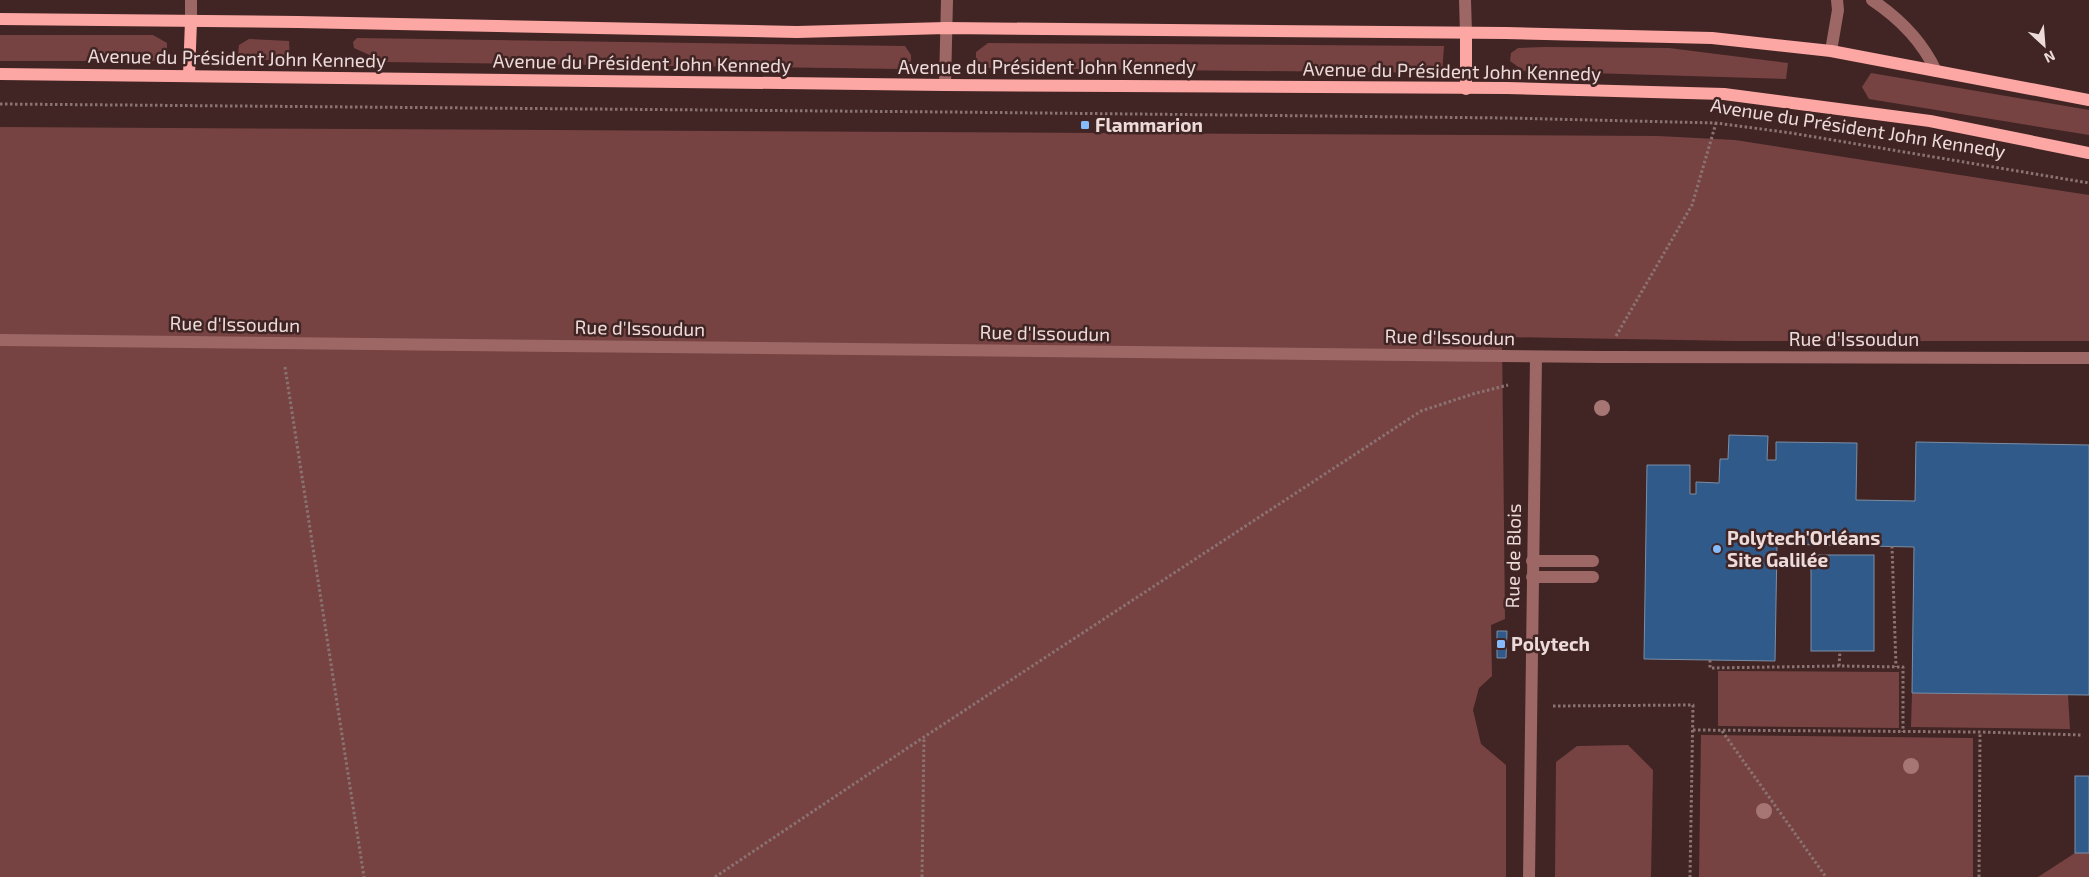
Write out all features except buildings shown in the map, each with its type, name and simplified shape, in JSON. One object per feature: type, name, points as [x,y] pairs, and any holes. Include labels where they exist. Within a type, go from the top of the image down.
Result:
[{"type":"main road","name":"Avenue du Président John Kennedy","points":[[0,19],[797,32],[946,28],[1466,33],[1712,38],[1831,51],[2089,100]]},
{"type":"main road","points":[[189,75],[191,21]]},
{"type":"main road","points":[[1466,33],[1466,89]]},
{"type":"main road","name":"Avenue du Président John Kennedy","points":[[0,74],[945,85],[1507,88],[1724,94],[1930,121],[2089,153]]},
{"type":"street","points":[[190,0],[191,21]]},
{"type":"street","points":[[945,85],[946,0]]},
{"type":"street","points":[[1465,0],[1466,33]]},
{"type":"street","points":[[1831,51],[1838,10],[1837,0]]},
{"type":"street","points":[[1872,0],[1894,15],[1927,52],[1936,71]]},
{"type":"street","name":"Rue d'Issoudun","points":[[0,340],[1536,357],[2089,358]]},
{"type":"street","name":"Rue de Blois","points":[[1529,877],[1536,357]]},
{"type":"street","points":[[1532,561],[1593,561]]},
{"type":"street","points":[[1532,576],[1593,577]]},
{"type":"path","name":"Avenue du Président John Kennedy","points":[[0,104],[1507,118],[1716,123],[1791,133],[2089,183]]},
{"type":"path","points":[[1603,357],[1692,205],[1716,123]]},
{"type":"path","points":[[286,368],[364,877]]},
{"type":"path","points":[[715,877],[924,737],[1421,411],[1508,385]]},
{"type":"path","points":[[1892,546],[1896,667]]},
{"type":"path","points":[[1839,666],[1840,651]]},
{"type":"path","points":[[1710,660],[1710,668],[1903,667],[1903,732]]},
{"type":"path","points":[[1530,706],[1693,705],[1690,877]]},
{"type":"path","points":[[1693,730],[1980,732],[2082,735]]},
{"type":"path","points":[[1722,731],[1826,877]]},
{"type":"path","points":[[1979,877],[1980,732]]},
{"type":"path","points":[[922,877],[924,737]]},
{"type":"shaded area","points":[[0,35],[153,35],[167,43],[167,52],[163,59],[153,61],[0,61]]},
{"type":"shaded area","points":[[357,38],[905,46],[911,55],[911,62],[902,69],[385,62],[354,48],[353,42]]},
{"type":"shaded area","points":[[249,39],[289,41],[290,60],[244,60],[238,54],[239,45]]},
{"type":"shaded area","points":[[988,43],[1444,46],[1442,73],[985,68],[976,60],[976,52]]},
{"type":"shaded area","points":[[1518,48],[1669,48],[1788,63],[1786,79],[1524,71],[1510,61],[1511,53]]},
{"type":"shaded area","points":[[1871,73],[2089,110],[2089,135],[1869,99],[1862,87]]},
{"type":"shaded area","points":[[0,127],[1658,136],[1735,140],[2089,195],[2089,341],[1738,341],[1502,337],[1505,619],[1491,625],[1492,676],[1479,688],[1473,710],[1481,744],[1506,765],[1506,877],[0,877]]},
{"type":"shaded area","points":[[1718,671],[1899,672],[1899,728],[1718,726]]},
{"type":"shaded area","points":[[1912,693],[2068,695],[2070,729],[1911,727]]},
{"type":"shaded area","points":[[1701,735],[1973,738],[1973,877],[1699,877]]},
{"type":"shaded area","points":[[1628,745],[1653,770],[1651,877],[1555,877],[1556,762],[1577,746]]},
{"type":"shaded area","points":[[2075,853],[2089,853],[2089,877],[2038,877]]},
{"type":"place","name":"Flammarion","points":[[1085,125]]},
{"type":"place","name":"Polytech'Orléans Site Galilée","points":[[1717,549]]},
{"type":"place","name":"Polytech","points":[[1501,644]]}]
